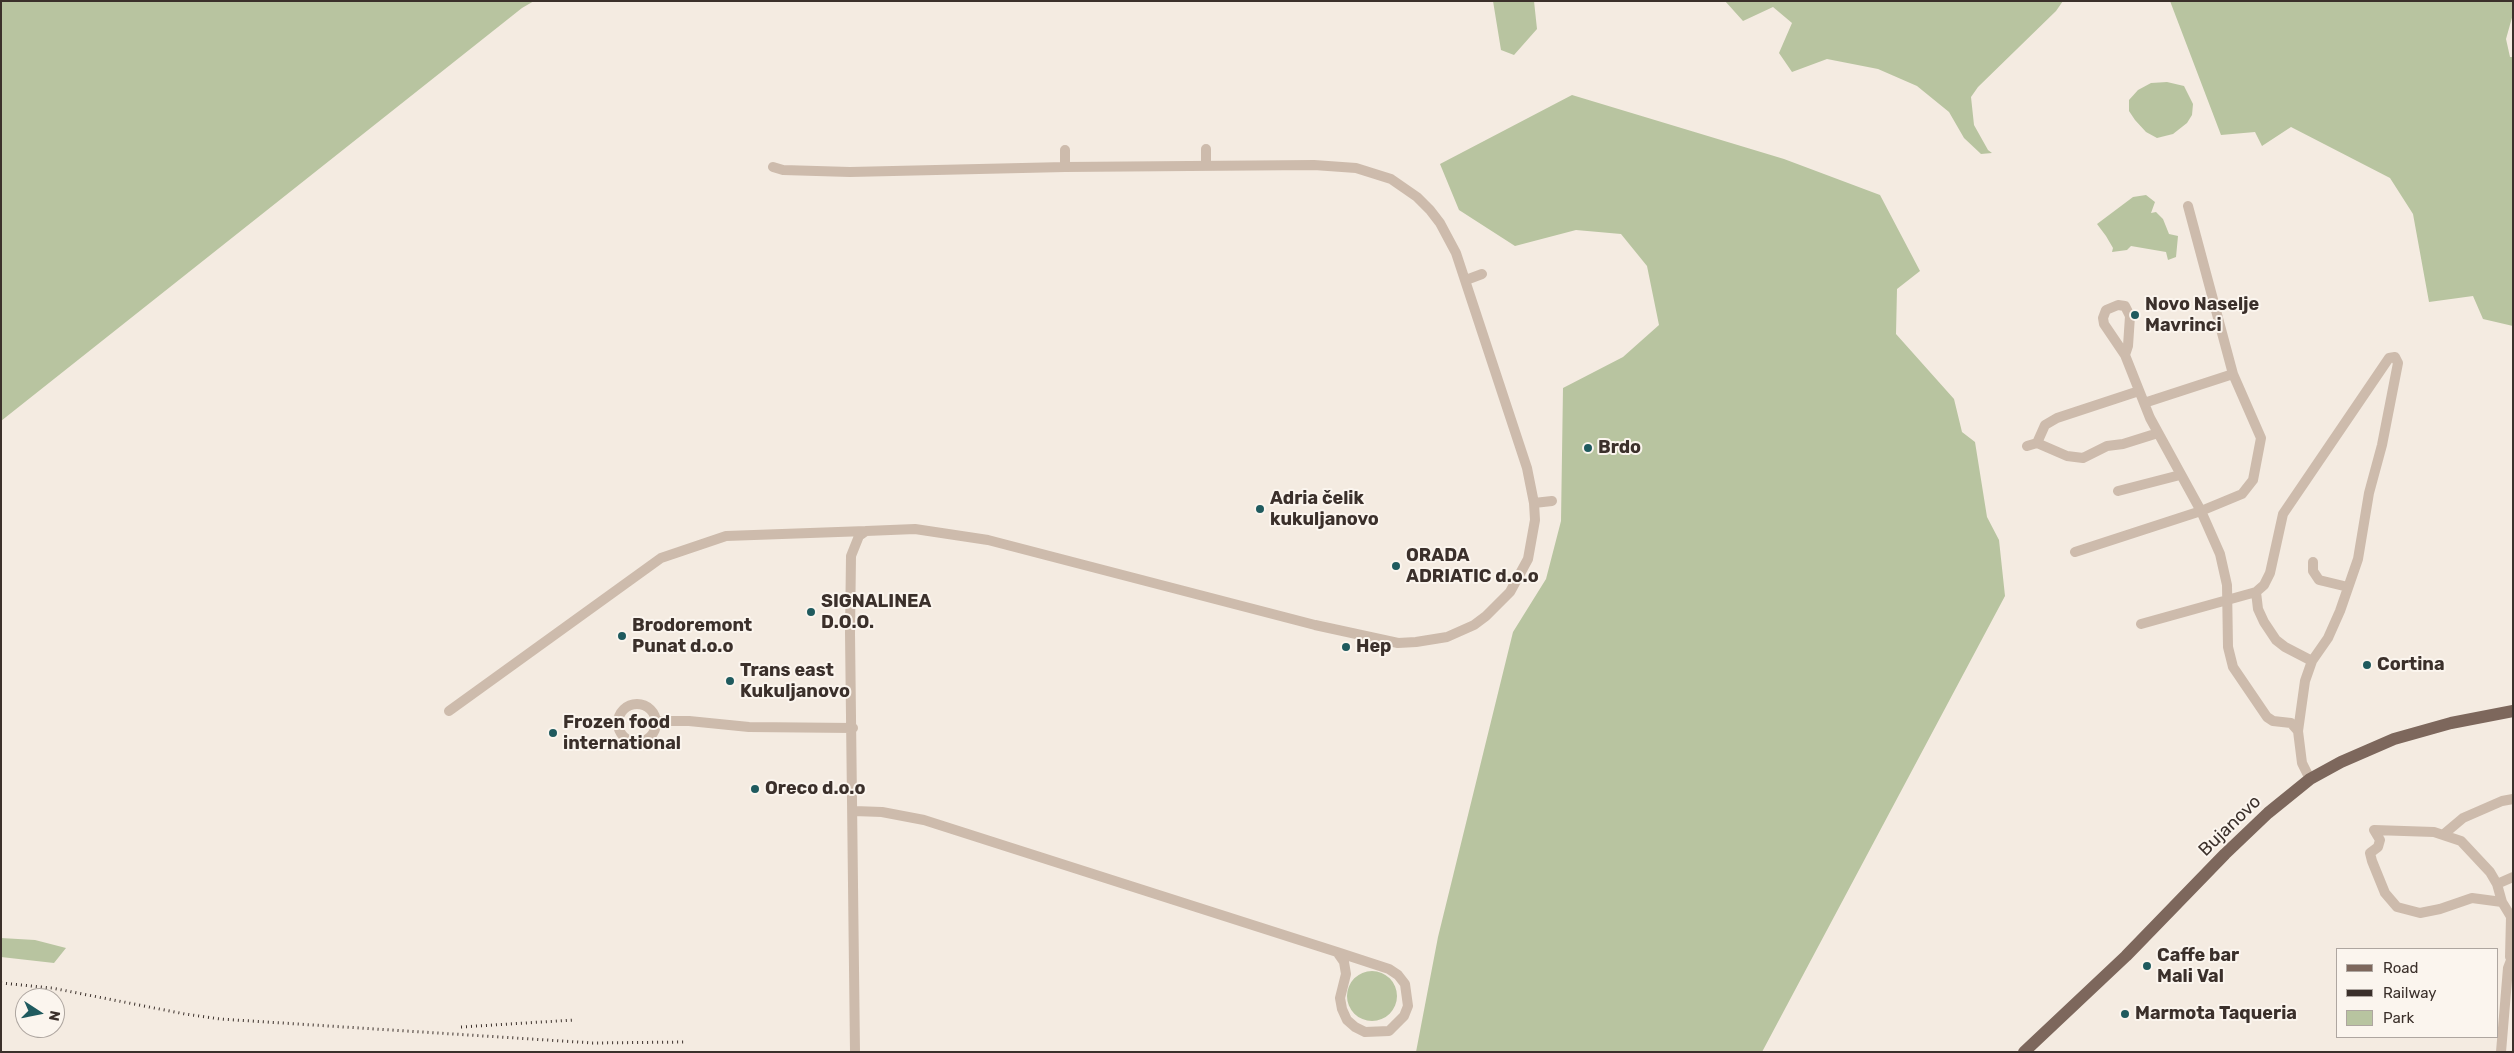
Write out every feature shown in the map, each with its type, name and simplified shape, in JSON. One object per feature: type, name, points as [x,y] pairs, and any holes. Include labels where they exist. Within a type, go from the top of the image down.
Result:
[{"type":"main road","name":"Bujanovo","points":[[2024,1052],[2126,956],[2252,828],[2310,779],[2357,754],[2394,739],[2451,723],[2513,711]]},
{"type":"street","points":[[1206,149],[1206,166]]},
{"type":"street","points":[[1065,167],[1066,150]]},
{"type":"street","points":[[449,711],[661,558],[726,536],[914,529],[988,540],[1315,625],[1390,641],[1416,642],[1447,637],[1474,625],[1493,610],[1510,592],[1528,559],[1535,520],[1534,503],[1527,468],[1456,253],[1440,222],[1417,197],[1390,180],[1374,173],[1337,166],[1065,167],[850,172],[783,170],[773,167]]},
{"type":"street","points":[[2075,552],[2201,511],[2242,494],[2253,480],[2262,438],[2233,374],[2188,206]]},
{"type":"street","points":[[1466,280],[1482,274]]},
{"type":"street","points":[[2125,354],[2158,433],[2201,511],[2220,554],[2227,600],[2228,647],[2233,667],[2267,717],[2274,721],[2291,723],[2298,732]]},
{"type":"street","points":[[2141,624],[2256,592],[2264,585],[2270,573],[2283,514],[2389,358],[2395,357],[2398,363],[2384,438],[2369,493],[2358,559],[2328,638],[2312,661],[2301,700],[2298,732],[2302,764],[2310,779]]},
{"type":"street","points":[[2144,403],[2233,374]]},
{"type":"street","points":[[2139,391],[2057,418],[2045,425],[2032,445],[2067,456],[2083,458],[2107,446],[2123,444],[2158,433]]},
{"type":"street","points":[[2118,491],[2180,475]]},
{"type":"street","points":[[1534,503],[1552,501]]},
{"type":"street","points":[[855,1052],[851,556],[859,536],[866,531]]},
{"type":"street","points":[[2313,562],[2313,571],[2319,580],[2348,587]]},
{"type":"street","points":[[2256,592],[2258,609],[2276,640],[2285,647],[2312,661]]},
{"type":"street","points":[[656,721],[749,727],[852,728]]},
{"type":"street","points":[[2444,834],[2450,826],[2463,818],[2502,801],[2513,799]]},
{"type":"street","points":[[854,811],[882,812],[924,820],[1337,952],[1389,969],[1398,975],[1405,984],[1408,994],[1408,1006],[1404,1016],[1389,1031],[1366,1032],[1355,1028],[1347,1020],[1340,998],[1346,974],[1344,962],[1337,952]]},
{"type":"street","points":[[2501,1052],[2512,956],[2512,919],[2502,902],[2497,884],[2485,866],[2461,840],[2444,834],[2422,831],[2374,830],[2380,840],[2378,847],[2370,853],[2381,885],[2391,901],[2404,910],[2420,913],[2440,909],[2472,898],[2502,902]]},
{"type":"street","points":[[2497,884],[2513,877]]},
{"type":"green space","points":[[1,1],[534,1],[522,8],[1,421]]},
{"type":"green space","points":[[1493,1],[1534,1],[1537,29],[1514,55],[1501,50]]},
{"type":"green space","points":[[1725,1],[2063,1],[2056,11],[1978,87],[1971,97],[1974,125],[1988,150],[1992,153],[1981,154],[1964,138],[1949,112],[1917,86],[1878,69],[1827,59],[1792,72],[1779,53],[1792,23],[1773,7],[1743,21]]},
{"type":"green space","points":[[2170,1],[2513,1],[2513,14],[2506,39],[2510,57],[2513,57],[2513,326],[2483,319],[2473,296],[2429,302],[2413,214],[2390,178],[2291,127],[2262,146],[2255,132],[2221,135]]},
{"type":"green space","points":[[2167,82],[2184,86],[2193,104],[2192,115],[2187,123],[2173,134],[2157,138],[2146,132],[2135,120],[2129,111],[2129,100],[2138,90],[2151,83]]},
{"type":"green space","points":[[1572,95],[1784,159],[1880,195],[1920,271],[1897,289],[1896,334],[1954,399],[1962,432],[1975,442],[1987,517],[1999,540],[2005,596],[1762,1052],[1416,1052],[1438,937],[1513,632],[1546,579],[1561,521],[1563,388],[1623,357],[1659,325],[1647,266],[1621,234],[1576,230],[1515,246],[1459,210],[1440,164]]},
{"type":"green space","points":[[2146,195],[2155,202],[2151,213],[2156,212],[2163,219],[2169,234],[2178,236],[2176,257],[2168,260],[2166,252],[2131,246],[2127,250],[2112,252],[2113,248],[2097,224],[2133,197]]},
{"type":"green space","points":[[1,938],[35,940],[66,948],[54,963],[1,957]]},
{"type":"green space","points":[[1367,971],[1377,971],[1390,978],[1397,991],[1397,1001],[1390,1014],[1377,1021],[1367,1021],[1358,1017],[1351,1010],[1347,1001],[1347,991],[1351,982],[1358,975]]},
{"type":"railway","points":[[1,983],[52,988],[220,1019],[593,1043],[686,1042]]},
{"type":"railway","points":[[461,1027],[574,1020]]},
{"type":"place","name":"Novo Naselje Mavrinci","points":[[2135,315]]},
{"type":"place","name":"Brdo","points":[[1588,448]]},
{"type":"place","name":"Adria čelik kukuljanovo","points":[[1260,509]]},
{"type":"place","name":"ORADA ADRIATIC d.o.o","points":[[1396,566]]},
{"type":"place","name":"SIGNALINEA D.O.O.","points":[[811,612]]},
{"type":"place","name":"Brodoremont Punat d.o.o","points":[[622,636]]},
{"type":"place","name":"Hep","points":[[1346,647]]},
{"type":"place","name":"Cortina","points":[[2367,665]]},
{"type":"place","name":"Trans east Kukuljanovo","points":[[730,681]]},
{"type":"place","name":"Frozen food international","points":[[553,733]]},
{"type":"place","name":"Oreco d.o.o","points":[[755,789]]},
{"type":"place","name":"Caffe bar Mali Val","points":[[2147,966]]},
{"type":"place","name":"Marmota Taqueria","points":[[2125,1014]]}]
